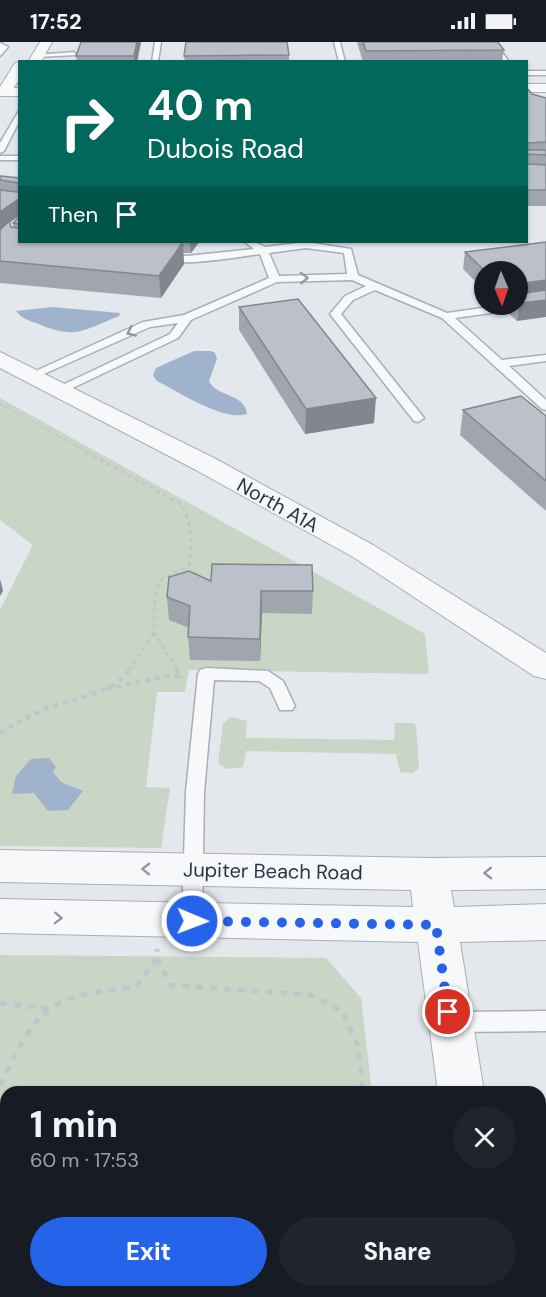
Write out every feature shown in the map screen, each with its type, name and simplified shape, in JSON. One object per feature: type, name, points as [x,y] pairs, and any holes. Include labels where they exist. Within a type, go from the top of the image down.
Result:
[{"type":"street","points":[[23,60],[31,42]]},
{"type":"street","points":[[36,58],[46,42]]},
{"type":"street","points":[[2,92],[18,69]]},
{"type":"street","points":[[528,88],[546,88]]},
{"type":"street","points":[[2,92],[18,91]]},
{"type":"street","name":"North A1A","points":[[0,359],[205,464],[363,551],[539,658]]},
{"type":"street","name":"Jupiter Beach Road","points":[[0,866],[429,874],[546,873]]},
{"type":"street","points":[[429,874],[460,1086]]},
{"type":"street","points":[[0,916],[436,925],[546,922]]},
{"type":"lane","points":[[155,60],[158,42]]},
{"type":"lane","points":[[338,42],[342,60]]},
{"type":"lane","points":[[492,42],[505,60]]},
{"type":"lane","points":[[0,45],[5,47],[0,54]]},
{"type":"lane","points":[[36,58],[74,54]]},
{"type":"lane","points":[[528,73],[546,73]]},
{"type":"lane","points":[[0,151],[18,115]]},
{"type":"lane","points":[[0,158],[18,158]]},
{"type":"lane","points":[[251,243],[264,251],[276,279]]},
{"type":"lane","points":[[153,256],[187,259],[306,245],[348,251],[353,277]]},
{"type":"lane","points":[[33,375],[147,324],[187,318],[276,279],[353,277],[446,316],[546,406]]},
{"type":"lane","points":[[375,286],[349,298],[335,314],[418,418]]},
{"type":"lane","points":[[446,316],[546,302]]},
{"type":"lane","points":[[60,389],[174,336],[187,318]]},
{"type":"lane","points":[[498,363],[546,358]]},
{"type":"lane","points":[[192,921],[195,792],[206,674],[262,675],[277,685],[286,706]]},
{"type":"lane","points":[[450,1022],[546,1021]]},
{"type":"path","points":[[0,404],[170,496],[181,504],[188,516],[193,531],[189,565],[159,581],[154,605],[154,632],[124,678],[101,690]]},
{"type":"path","points":[[0,733],[42,710],[101,690],[163,677],[182,676]]},
{"type":"path","points":[[0,1085],[34,1026],[49,1009],[73,999],[136,987],[157,958],[170,986],[312,995],[342,1011],[358,1046],[362,1086]]},
{"type":"path","points":[[0,1003],[49,1009]]},
{"type":"green space","points":[[0,398],[425,634],[429,674],[189,670],[185,692],[157,692],[146,787],[170,788],[161,848],[0,846],[0,610],[33,545],[0,520]]},
{"type":"green space","points":[[231,717],[247,721],[246,738],[394,740],[395,723],[413,723],[416,725],[419,768],[413,773],[400,772],[396,754],[246,751],[243,767],[227,769],[218,763],[223,723]]},
{"type":"green space","points":[[0,955],[326,958],[361,998],[371,1086],[0,1086]]},
{"type":"water","points":[[52,307],[120,313],[119,316],[96,326],[70,332],[30,321],[16,311]]},
{"type":"water","points":[[194,351],[215,353],[217,359],[209,381],[218,390],[241,402],[247,414],[226,414],[214,410],[157,381],[153,375],[156,368]]},
{"type":"water","points":[[49,758],[56,767],[53,772],[61,782],[83,791],[68,810],[48,811],[34,793],[12,794],[16,776],[31,759]]},
{"type":"building","points":[[81,42],[137,42],[134,56],[76,56]]},
{"type":"building","points":[[186,42],[287,42],[289,55],[184,56]]},
{"type":"building","points":[[363,42],[498,42],[504,50],[366,51]]},
{"type":"building","points":[[528,89],[532,94],[546,98],[546,142],[528,143]]},
{"type":"building","points":[[528,150],[546,150],[546,155],[528,154]]},
{"type":"building","points":[[528,164],[546,165],[546,190],[528,190]]},
{"type":"building","points":[[0,176],[18,178],[18,183],[0,180]]},
{"type":"building","points":[[0,190],[18,191],[18,199],[0,212]]},
{"type":"building","points":[[9,221],[11,227],[18,228],[18,243],[182,243],[159,276],[0,261],[0,230]]},
{"type":"building","points":[[546,242],[546,280],[528,283],[528,261],[474,261],[465,252]]},
{"type":"building","points":[[546,290],[546,300],[528,302],[528,293]]},
{"type":"building","points":[[298,299],[376,398],[306,409],[239,307]]},
{"type":"building","points":[[521,396],[546,416],[546,481],[463,410]]},
{"type":"building","points":[[212,564],[312,565],[313,591],[261,591],[260,639],[188,637],[190,606],[167,597],[169,577],[189,571],[211,581]]},
{"type":"route","points":[[192,921],[436,925],[448,1012]]}]
